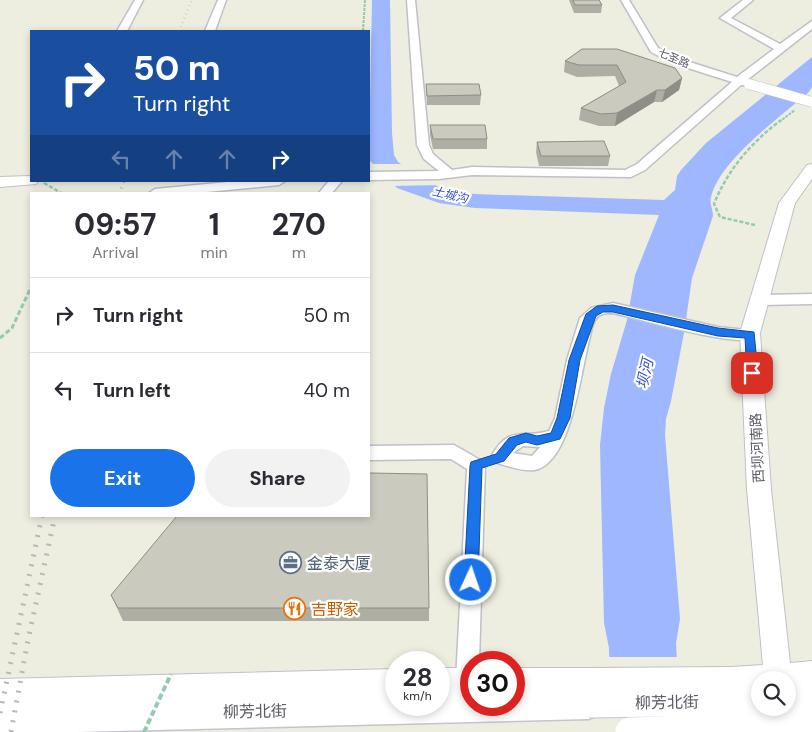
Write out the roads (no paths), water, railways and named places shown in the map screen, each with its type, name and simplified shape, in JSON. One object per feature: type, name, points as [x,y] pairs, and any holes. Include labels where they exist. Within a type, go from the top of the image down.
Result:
[{"type":"main road","name":"柳芳北街","points":[[525,703],[589,692],[751,695]]},
{"type":"main road","name":"柳芳北街","points":[[630,732],[751,697]]},
{"type":"main road","name":"柳芳北街","points":[[796,699],[812,700]]},
{"type":"main road","name":"柳芳北街","points":[[0,718],[460,706]]},
{"type":"main road","name":"柳芳北街","points":[[780,716],[790,726]]},
{"type":"street","points":[[123,30],[139,0]]},
{"type":"street","points":[[210,30],[222,0]]},
{"type":"street","points":[[411,0],[423,145],[428,156],[444,174]]},
{"type":"street","name":"七圣路","points":[[625,0],[654,50],[676,61],[744,83]]},
{"type":"street","points":[[749,0],[725,18],[781,49]]},
{"type":"street","points":[[370,176],[444,174],[472,171],[626,174],[641,167],[744,83],[812,24]]},
{"type":"street","points":[[744,83],[812,102]]},
{"type":"street","name":"西坝河南路","points":[[758,671],[759,489],[750,335],[787,203],[812,168]]},
{"type":"street","points":[[0,182],[30,181]]},
{"type":"street","points":[[164,192],[269,182]]},
{"type":"street","points":[[326,192],[335,182]]},
{"type":"street","points":[[760,300],[812,299]]},
{"type":"street","points":[[500,457],[529,465],[540,461],[556,436],[564,418],[574,360],[588,318],[600,309],[613,308],[718,332],[750,335]]},
{"type":"street","points":[[476,466],[500,457],[513,442],[526,437],[537,440],[556,436]]},
{"type":"street","points":[[370,453],[454,452],[476,466]]},
{"type":"street","points":[[470,651],[476,466]]},
{"type":"street","points":[[796,680],[812,674]]},
{"type":"street","points":[[0,693],[385,682]]},
{"type":"street","points":[[525,683],[589,692]]},
{"type":"water","points":[[372,0],[390,0],[392,133],[394,155],[398,162],[440,188],[474,194],[664,200],[675,190],[677,176],[681,170],[706,143],[812,57],[812,87],[808,93],[752,140],[738,154],[717,183],[711,197],[713,216],[692,278],[684,333],[666,419],[665,435],[680,619],[676,643],[681,732],[612,732],[609,648],[604,623],[600,445],[604,408],[611,374],[627,320],[635,275],[659,215],[475,208],[439,203],[397,188],[370,161]]},
{"type":"railway","points":[[179,30],[192,0]]},
{"type":"railway","points":[[120,192],[124,182]]},
{"type":"railway","points":[[0,713],[42,517]]},
{"type":"railway","points":[[11,732],[28,640],[55,517]]},
{"type":"place","name":"金泰大厦","points":[[291,563]]},
{"type":"place","name":"吉野家","points":[[295,609]]},
{"type":"water label","name":"土城沟","points":[[450,195]]},
{"type":"water label","name":"坝河","points":[[645,374]]}]
